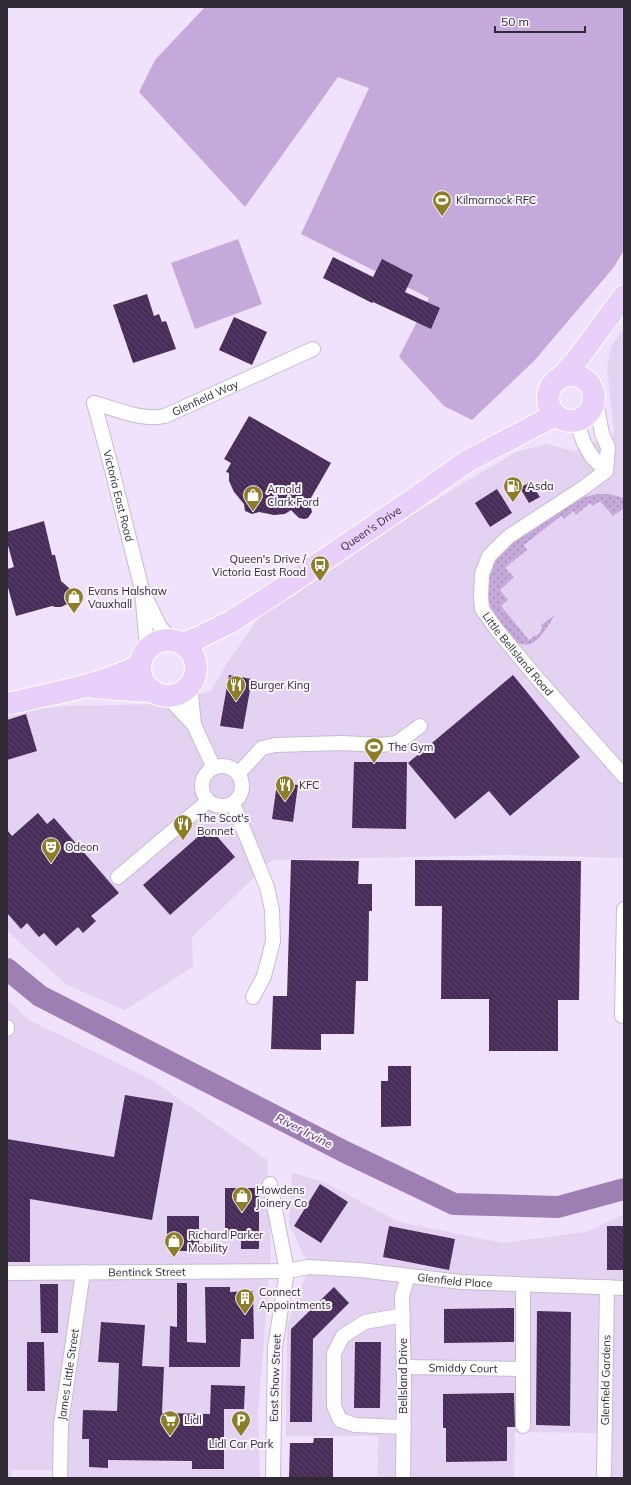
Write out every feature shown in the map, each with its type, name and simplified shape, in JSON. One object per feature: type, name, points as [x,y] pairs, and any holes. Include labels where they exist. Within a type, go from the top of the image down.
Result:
[{"type":"main road","points":[[600,328],[590,375],[594,404],[588,415],[576,421],[568,422],[555,415],[551,409],[548,402],[550,388],[576,361],[600,328],[624,296]]},
{"type":"main road","points":[[561,377],[568,375],[581,377],[593,392]]},
{"type":"main road","name":"Queen's Drive","points":[[510,438],[548,395]]},
{"type":"main road","name":"Queen's Drive","points":[[177,642],[198,638],[232,621],[299,578],[466,462],[555,415]]},
{"type":"main road","name":"Queen's Drive","points":[[193,677],[232,621]]},
{"type":"main road","points":[[7,704],[89,686],[124,673],[144,657],[158,642],[177,642],[192,655],[193,677],[180,692],[160,693],[89,686]]},
{"type":"main road","points":[[144,657],[140,672],[143,680],[147,686],[160,693]]},
{"type":"street","name":"Glenfield Way","points":[[94,403],[145,418],[165,416],[313,349]]},
{"type":"street","points":[[593,392],[602,434],[608,447],[606,471]]},
{"type":"street","name":"Victoria East Road","points":[[94,403],[142,590],[160,627],[177,642]]},
{"type":"street","points":[[576,421],[584,443],[592,457],[606,471]]},
{"type":"street","name":"Little Bellsland Road","points":[[606,471],[583,488],[508,537],[489,556],[482,574],[480,596],[482,609],[496,630],[624,776]]},
{"type":"street","name":"Victoria East Road","points":[[142,590],[144,657]]},
{"type":"street","points":[[193,677],[194,725]]},
{"type":"street","points":[[160,693],[194,725],[214,768]]},
{"type":"street","points":[[238,774],[262,748],[275,745],[382,745],[397,743],[420,726]]},
{"type":"street","points":[[227,766],[238,774],[243,786],[242,793],[233,804],[220,807],[208,801],[204,796],[202,783],[204,776],[214,768],[227,766]]},
{"type":"street","points":[[118,877],[208,801]]},
{"type":"street","points":[[233,804],[267,887],[272,910],[273,941],[264,976],[253,997]]},
{"type":"street","points":[[622,1016],[624,909]]},
{"type":"street","name":"East Shaw Street","points":[[270,1184],[287,1271],[275,1347],[273,1478]]},
{"type":"street","name":"Glenfield Place","points":[[287,1271],[309,1267],[360,1270],[461,1282],[523,1285],[607,1286],[624,1288]]},
{"type":"street","name":"Bentinck Street","points":[[7,1273],[287,1271]]},
{"type":"street","name":"James Little Street","points":[[60,1478],[61,1424],[83,1272]]},
{"type":"street","name":"Bellsland Drive","points":[[403,1478],[404,1367],[402,1296],[408,1276]]},
{"type":"street","points":[[523,1285],[523,1426]]},
{"type":"street","name":"Glenfield Gardens","points":[[604,1473],[607,1286]]},
{"type":"street","points":[[403,1315],[365,1322],[343,1336],[334,1353],[334,1406],[340,1420],[355,1425],[404,1427]]},
{"type":"street","name":"Smiddy Court","points":[[404,1367],[523,1369]]},
{"type":"shaded area","points":[[205,7],[624,7],[624,250],[614,267],[534,361],[472,420],[444,406],[399,357],[429,298],[301,234],[369,88],[338,77],[245,207],[139,92],[155,60]]},
{"type":"shaded area","points":[[238,239],[262,304],[195,329],[171,263]]},
{"type":"shaded area","points":[[624,328],[624,858],[503,855],[272,860],[192,937],[193,967],[125,1010],[67,985],[7,931],[7,711],[66,706],[163,704],[211,691],[226,665],[268,604],[480,473],[517,452],[546,444],[574,451],[614,434],[607,368],[611,346]]},
{"type":"shaded area","points":[[597,494],[609,494],[624,498],[624,508],[613,516],[600,501],[593,506],[590,503],[576,515],[573,511],[564,519],[561,516],[524,545],[527,550],[505,568],[514,577],[500,590],[508,600],[501,606],[529,640],[536,635],[537,636],[542,629],[541,625],[555,615],[544,632],[534,642],[523,645],[516,642],[497,619],[488,597],[488,579],[495,561],[500,553],[510,543],[557,511],[580,499]]},
{"type":"shaded area","points":[[7,999],[29,1020],[152,1080],[267,1160],[271,1252],[258,1414],[260,1478],[62,1478],[60,1470],[12,1470],[11,1478],[7,1478]]},
{"type":"shaded area","points":[[292,1173],[322,1181],[399,1222],[503,1243],[586,1232],[624,1214],[624,1478],[598,1478],[598,1433],[515,1432],[514,1478],[377,1478],[378,1436],[286,1436],[287,1325],[309,1267],[289,1223]]},
{"type":"building","points":[[333,257],[373,277],[382,259],[413,275],[405,292],[440,308],[431,329],[373,302],[372,303],[323,278]]},
{"type":"building","points":[[147,294],[154,316],[159,314],[162,322],[166,321],[176,349],[133,363],[113,305]]},
{"type":"building","points":[[234,317],[267,332],[252,365],[219,350]]},
{"type":"building","points":[[249,416],[331,463],[308,503],[312,512],[308,518],[299,518],[291,510],[285,514],[274,515],[259,512],[252,514],[245,511],[244,504],[234,492],[229,481],[229,473],[226,472],[231,463],[224,459]]},
{"type":"building","points":[[530,482],[540,497],[529,503],[520,488]]},
{"type":"building","points":[[497,489],[512,513],[490,527],[475,503]]},
{"type":"building","points":[[44,521],[52,555],[55,555],[61,581],[69,588],[71,593],[70,599],[67,604],[61,607],[52,606],[16,616],[7,584],[7,569],[14,567],[7,542],[7,532]]},
{"type":"building","name":"Burger King","points":[[229,675],[252,679],[243,729],[220,726]]},
{"type":"building","points":[[513,675],[580,757],[510,816],[489,791],[455,819],[408,763]]},
{"type":"building","points":[[26,714],[37,751],[7,760],[7,720]]},
{"type":"building","points":[[354,762],[407,762],[406,829],[352,828]]},
{"type":"building","name":"KFC","points":[[277,783],[298,785],[293,822],[272,819]]},
{"type":"building","name":"Odeon","points":[[38,813],[47,824],[54,818],[119,893],[91,916],[96,921],[83,933],[78,927],[56,946],[44,933],[39,937],[27,923],[21,929],[7,913],[7,830],[12,836]]},
{"type":"building","points":[[209,827],[235,857],[170,915],[143,885]]},
{"type":"building","points":[[291,860],[359,861],[358,884],[372,884],[372,911],[369,911],[368,981],[356,981],[354,1034],[321,1034],[321,1050],[271,1049],[273,996],[287,996]]},
{"type":"building","points":[[415,860],[581,861],[579,1000],[558,1000],[558,1051],[489,1051],[489,999],[441,999],[442,906],[415,906]]},
{"type":"building","points":[[388,1066],[411,1066],[411,1126],[381,1127],[381,1081],[388,1081]]},
{"type":"building","points":[[125,1095],[173,1103],[152,1220],[30,1199],[30,1262],[7,1262],[7,1139],[114,1157]]},
{"type":"building","points":[[320,1184],[348,1202],[321,1243],[294,1226]]},
{"type":"building","name":"Howdens Joinery Co","points":[[225,1188],[259,1188],[259,1249],[241,1249],[241,1238],[225,1238]]},
{"type":"building","points":[[167,1216],[199,1216],[199,1251],[178,1251],[178,1234],[167,1234]]},
{"type":"building","points":[[389,1226],[455,1239],[449,1270],[383,1257]]},
{"type":"building","points":[[607,1226],[624,1226],[624,1270],[607,1270]]},
{"type":"building","points":[[177,1283],[187,1283],[187,1342],[206,1343],[205,1287],[230,1287],[230,1292],[253,1291],[254,1339],[241,1339],[240,1367],[169,1367],[170,1326],[177,1327]]},
{"type":"building","points":[[40,1284],[58,1284],[58,1333],[41,1333]]},
{"type":"building","points":[[334,1287],[349,1303],[313,1339],[312,1422],[290,1422],[291,1329]]},
{"type":"building","points":[[514,1308],[514,1342],[444,1343],[444,1309]]},
{"type":"building","points":[[537,1311],[571,1312],[570,1426],[536,1425]]},
{"type":"building","points":[[101,1322],[145,1325],[142,1366],[164,1367],[162,1413],[210,1414],[211,1385],[245,1386],[244,1409],[224,1409],[224,1469],[192,1469],[192,1461],[108,1460],[108,1468],[89,1467],[89,1439],[82,1439],[83,1410],[117,1411],[119,1363],[98,1362]]},
{"type":"building","points":[[27,1342],[44,1342],[45,1391],[27,1391]]},
{"type":"building","points":[[355,1342],[381,1342],[380,1408],[354,1408]]},
{"type":"building","points":[[514,1393],[515,1427],[507,1427],[507,1461],[446,1462],[446,1428],[443,1428],[443,1394]]},
{"type":"building","points":[[314,1438],[333,1438],[333,1478],[289,1478],[290,1443],[313,1443]]},
{"type":"waterway","name":"River Irvine","points":[[7,969],[40,996],[345,1152],[454,1204],[558,1207],[624,1189]]},
{"type":"place","name":"Kilmarnock RFC","points":[[442,217]]},
{"type":"place","name":"Asda","points":[[513,503]]},
{"type":"place","name":"Arnold Clark Ford","points":[[253,512]]},
{"type":"place","name":"Queen's Drive / Victoria East Road","points":[[320,582]]},
{"type":"place","name":"Evans Halshaw Vauxhall","points":[[74,614]]},
{"type":"place","name":"Burger King","points":[[236,702]]},
{"type":"place","name":"The Gym","points":[[374,764]]},
{"type":"place","name":"KFC","points":[[285,802]]},
{"type":"place","name":"The Scot's Bonnet","points":[[183,841]]},
{"type":"place","name":"Odeon","points":[[51,864]]},
{"type":"place","name":"Howdens Joinery Co","points":[[242,1213]]},
{"type":"place","name":"Richard Parker Mobility","points":[[174,1258]]},
{"type":"place","name":"Connect Appointments","points":[[245,1315]]},
{"type":"place","name":"Lidl","points":[[170,1437]]},
{"type":"place","name":"Lidl Car Park","points":[[241,1437]]}]
